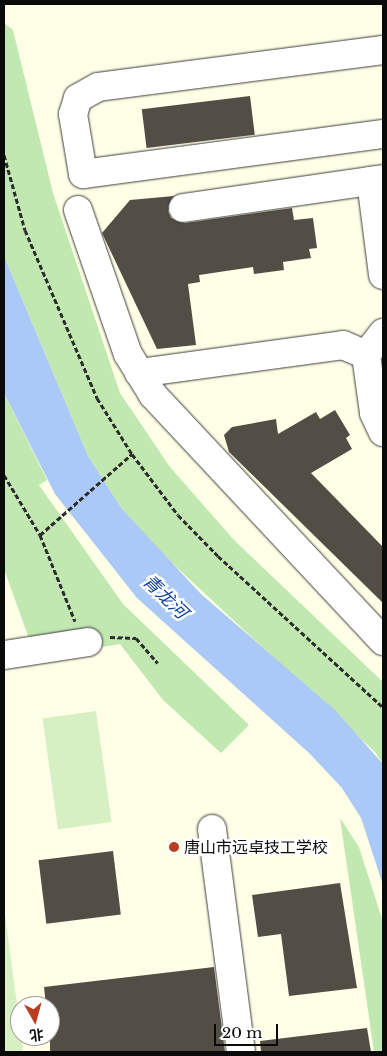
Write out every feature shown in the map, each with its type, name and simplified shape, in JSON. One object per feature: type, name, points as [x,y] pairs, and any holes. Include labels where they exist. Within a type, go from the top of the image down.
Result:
[{"type":"lane","points":[[383,50],[98,87],[78,98],[73,114],[83,174],[383,134]]},
{"type":"lane","points":[[183,208],[377,180],[383,275]]},
{"type":"lane","points":[[78,210],[128,354],[139,373],[189,438],[383,641]]},
{"type":"lane","points":[[383,333],[366,355],[374,413],[383,432]]},
{"type":"lane","points":[[139,373],[343,346],[366,355]]},
{"type":"lane","points":[[4,655],[88,642]]},
{"type":"lane","points":[[212,829],[241,1052]]},
{"type":"path","points":[[4,155],[29,239],[97,398],[132,454],[178,515],[218,556],[383,707]]},
{"type":"path","points":[[40,535],[126,462],[132,454]]},
{"type":"path","points":[[4,475],[40,535],[76,622],[88,642],[121,635],[136,638],[158,663]]},
{"type":"green space","points":[[4,23],[13,30],[53,193],[120,393],[170,467],[235,541],[383,682],[383,764],[375,752],[156,548],[122,509],[88,456],[4,256]]},
{"type":"green space","points":[[4,393],[47,480],[39,485],[123,604],[249,725],[221,753],[163,700],[120,644],[36,658],[4,569]]},
{"type":"green space","points":[[96,711],[112,822],[58,829],[43,719]]},
{"type":"green space","points":[[340,818],[359,847],[383,922],[383,1052],[374,1052]]},
{"type":"green space","points":[[4,908],[16,996],[10,996],[10,1046],[23,1046],[23,1048],[22,1052],[4,1052]]},
{"type":"water","name":"青龙河","points":[[4,256],[88,456],[122,509],[201,594],[335,710],[383,764],[383,885],[361,818],[342,788],[309,753],[137,598],[55,494],[4,393]]},
{"type":"building","points":[[250,96],[255,135],[147,148],[142,109]]},
{"type":"building","points":[[174,196],[168,211],[171,218],[185,223],[292,208],[294,220],[313,218],[317,248],[309,249],[311,258],[283,262],[284,270],[254,274],[253,267],[199,275],[200,282],[188,284],[196,345],[157,349],[102,233],[130,200]]},
{"type":"building","points":[[335,410],[350,435],[346,438],[352,449],[311,473],[383,547],[383,603],[229,452],[224,435],[232,427],[276,419],[278,434],[316,412],[320,419]]},
{"type":"building","points":[[113,851],[121,915],[46,924],[39,860]]},
{"type":"building","points":[[340,883],[357,988],[289,996],[281,934],[258,937],[252,895]]},
{"type":"building","points":[[214,967],[225,1052],[50,1052],[50,1046],[60,1046],[60,996],[45,996],[44,987]]},
{"type":"building","points":[[367,1028],[371,1052],[261,1052],[260,1041]]},
{"type":"place","name":"唐山市远卓技工学校","points":[[174,847]]}]
